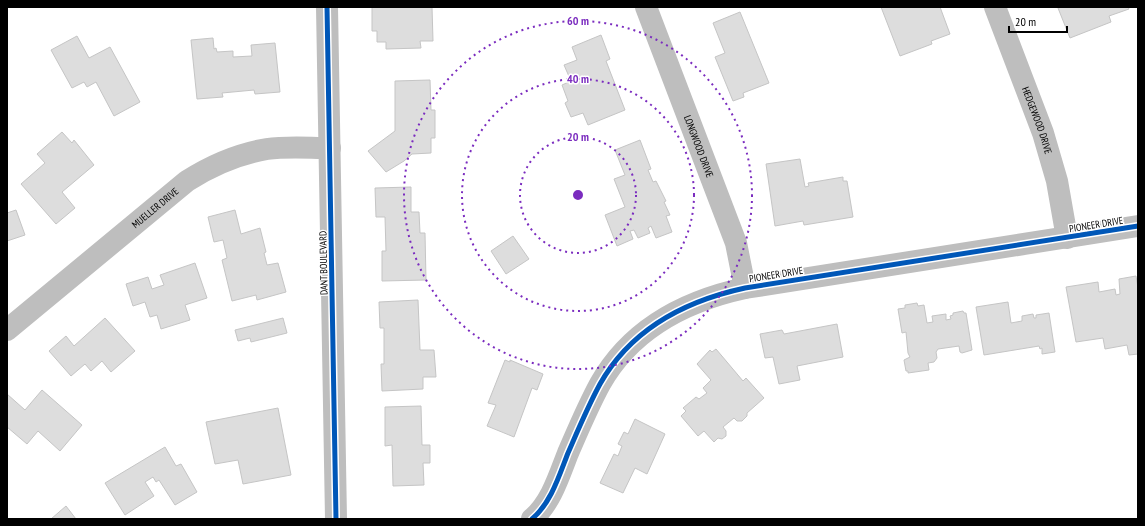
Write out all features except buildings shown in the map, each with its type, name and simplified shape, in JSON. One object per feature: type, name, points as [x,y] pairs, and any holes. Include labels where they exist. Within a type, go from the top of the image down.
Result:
[{"type":"street","name":"DANT BOULEVARD","points":[[327,7],[336,519]]},
{"type":"street","name":"LONGWOOD DRIVE","points":[[646,7],[736,243],[745,288]]},
{"type":"street","name":"HEDGEWOOD DRIVE","points":[[995,7],[1043,133],[1057,180],[1067,238]]},
{"type":"street","name":"MUELLER DRIVE","points":[[7,330],[186,181],[212,166],[238,156],[268,149],[330,148]]},
{"type":"street","name":"PIONEER DRIVE","points":[[532,519],[549,498],[588,407],[601,383],[619,358],[640,336],[664,318],[689,305],[716,294],[745,288],[1138,226]]},
{"type":"cycle path","points":[[327,7],[336,519]]},
{"type":"cycle path","points":[[532,519],[539,513],[558,480],[591,401],[613,365],[627,348],[644,333],[662,320],[681,310],[701,301],[745,288],[1138,226]]}]
